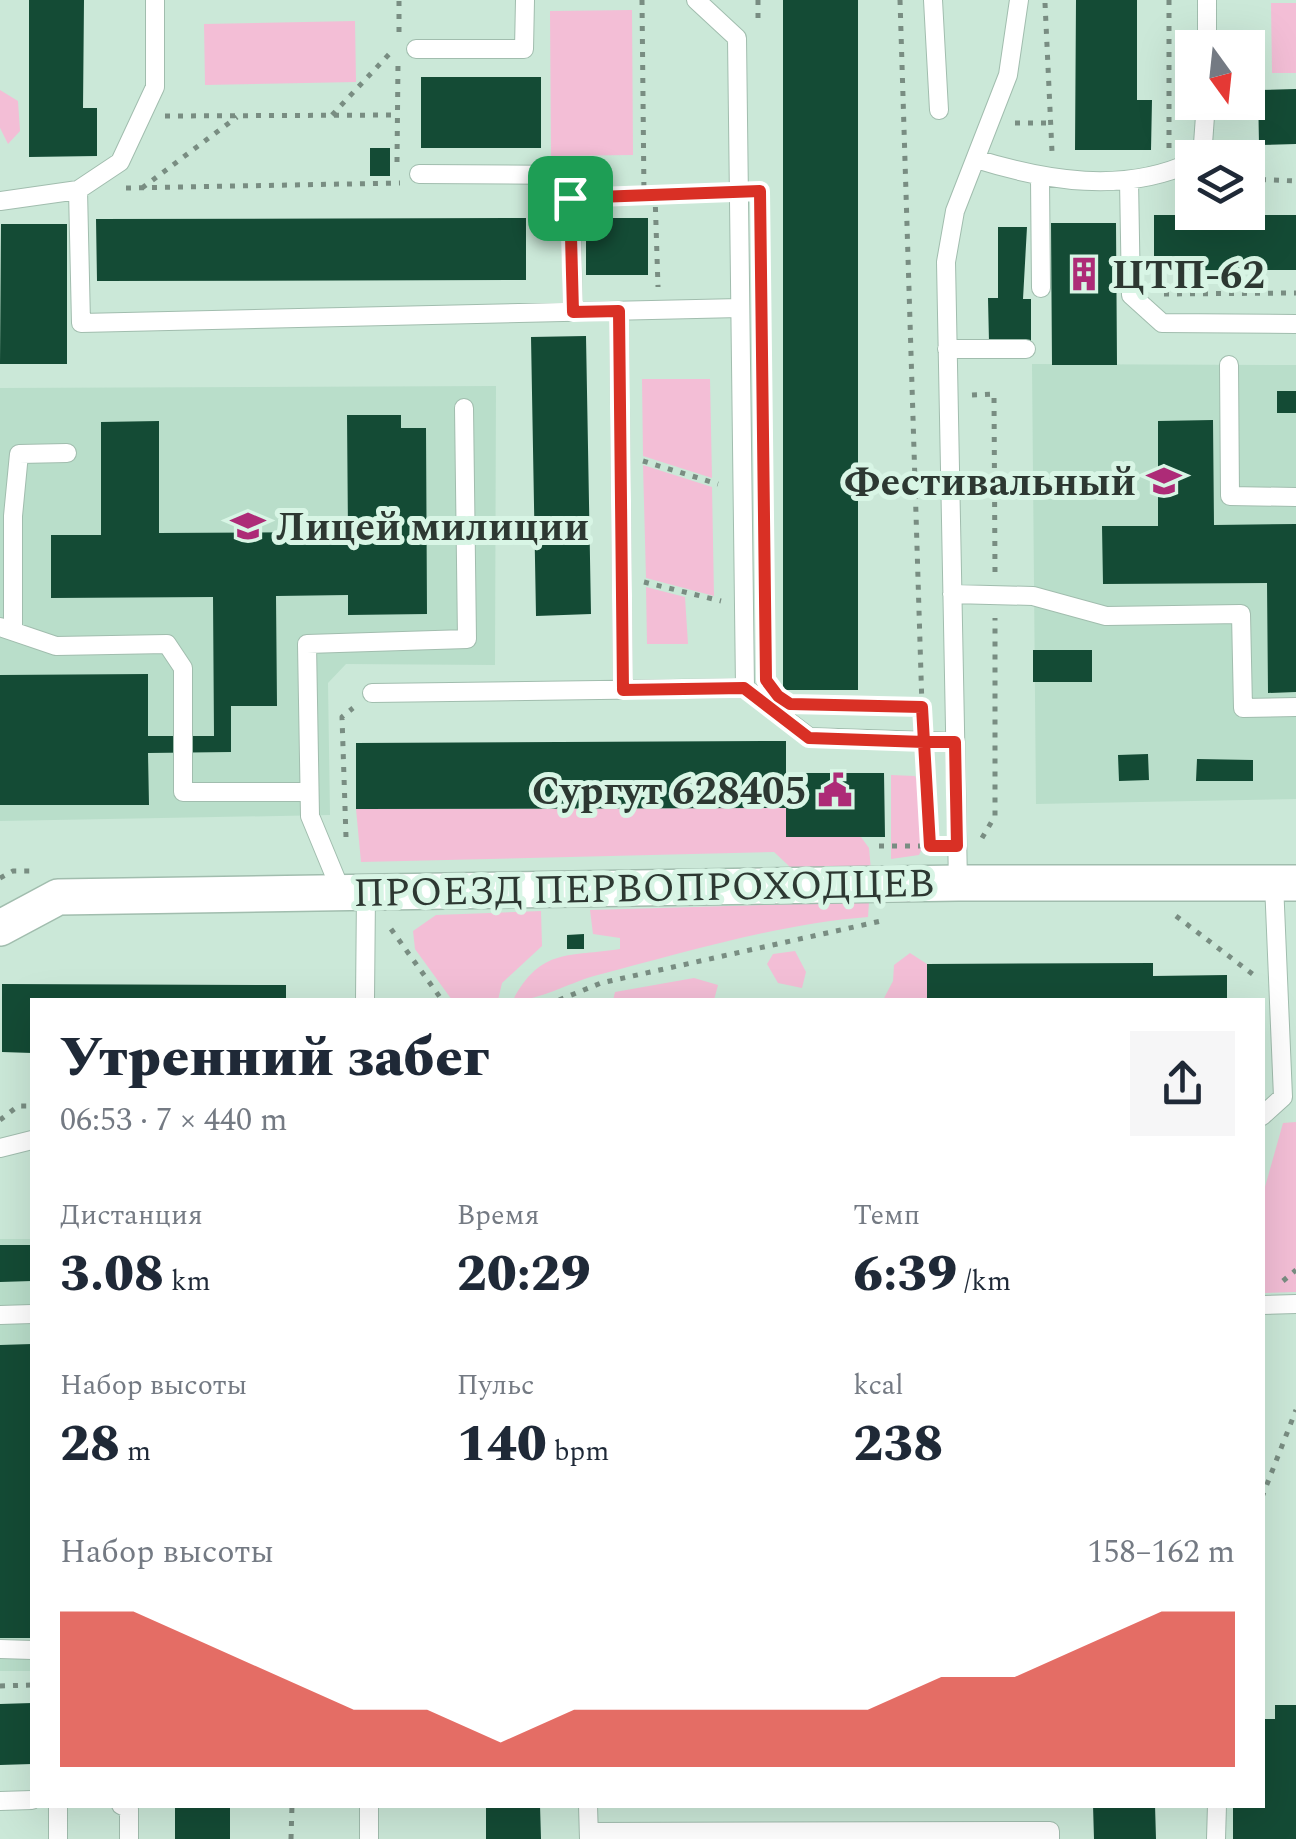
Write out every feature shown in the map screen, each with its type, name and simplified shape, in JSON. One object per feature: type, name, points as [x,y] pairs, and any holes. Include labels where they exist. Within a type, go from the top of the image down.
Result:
[{"type":"street","name":"ПРОЕЗД ПЕРВОПРОХОДЦЕВ","points":[[6,918],[58,897],[958,883],[1285,883]]},
{"type":"lane","points":[[0,201],[78,190],[120,162],[154,88],[155,0]]},
{"type":"lane","points":[[407,46],[524,49],[525,0]]},
{"type":"lane","points":[[696,0],[737,38],[744,688]]},
{"type":"lane","points":[[934,0],[938,110]]},
{"type":"lane","points":[[958,883],[947,349],[949,234],[1008,75],[1019,0]]},
{"type":"lane","points":[[1207,30],[1208,0]]},
{"type":"lane","points":[[976,159],[1040,180],[1129,180],[1175,170]]},
{"type":"lane","points":[[419,174],[570,175],[573,312]]},
{"type":"lane","points":[[1040,180],[1041,288]]},
{"type":"lane","points":[[1129,180],[1131,294],[1162,323],[1296,324]]},
{"type":"lane","points":[[78,190],[81,322],[740,308]]},
{"type":"lane","points":[[619,311],[623,690]]},
{"type":"lane","points":[[947,349],[1026,349]]},
{"type":"lane","points":[[1229,365],[1230,496],[1296,497]]},
{"type":"lane","points":[[365,998],[353,892],[310,816],[307,644],[467,639],[464,408]]},
{"type":"lane","points":[[67,453],[19,454],[6,628],[56,646],[167,644],[183,668],[183,792],[307,792]]},
{"type":"lane","points":[[952,594],[1032,596],[1106,616],[1241,614],[1243,708],[1296,707]]},
{"type":"lane","points":[[372,694],[744,688],[809,738],[955,742]]},
{"type":"lane","points":[[1265,1114],[1290,1096],[1285,883]]},
{"type":"lane","points":[[0,1148],[30,1140]]},
{"type":"lane","points":[[1265,1305],[1296,1304]]},
{"type":"lane","points":[[0,1315],[30,1314]]},
{"type":"lane","points":[[0,1649],[30,1650]]},
{"type":"lane","points":[[0,1801],[30,1800]]},
{"type":"lane","points":[[58,1808],[58,1839]]},
{"type":"lane","points":[[125,1808],[129,1839]]},
{"type":"lane","points":[[369,1808],[369,1839]]},
{"type":"lane","points":[[588,1808],[589,1835],[1050,1831],[1050,1839]]},
{"type":"lane","points":[[1216,1839],[1217,1808]]},
{"type":"path","points":[[396,185],[397,115],[407,46],[399,0]]},
{"type":"path","points":[[642,0],[644,195]]},
{"type":"path","points":[[758,0],[758,38]]},
{"type":"path","points":[[900,0],[922,707],[930,846]]},
{"type":"path","points":[[1045,0],[1052,153],[1056,160]]},
{"type":"path","points":[[1169,0],[1169,173]]},
{"type":"path","points":[[332,115],[407,46]]},
{"type":"path","points":[[141,116],[397,115]]},
{"type":"path","points":[[142,188],[240,116]]},
{"type":"path","points":[[78,190],[396,185],[419,174]]},
{"type":"path","points":[[1265,180],[1296,181]]},
{"type":"path","points":[[570,198],[739,192]]},
{"type":"path","points":[[655,194],[658,310]]},
{"type":"path","points":[[1131,294],[1296,293]]},
{"type":"path","points":[[620,454],[742,491]]},
{"type":"path","points":[[622,576],[744,607]]},
{"type":"path","points":[[346,847],[342,717],[372,694]]},
{"type":"path","points":[[790,704],[922,707]]},
{"type":"path","points":[[565,998],[601,983],[881,921],[879,846],[872,836]]},
{"type":"path","points":[[879,846],[957,846]]},
{"type":"path","points":[[353,892],[440,998]]},
{"type":"path","points":[[1166,908],[1260,979]]},
{"type":"path","points":[[0,1120],[18,1106],[30,1106]]},
{"type":"path","points":[[1265,1489],[1296,1410]]},
{"type":"path","points":[[0,1686],[30,1685]]},
{"type":"path","points":[[291,1839],[292,1808]]},
{"type":"shaded area","points":[[1271,3],[1296,3],[1296,73],[1272,73]]},
{"type":"shaded area","points":[[632,10],[633,155],[551,156],[550,11]]},
{"type":"shaded area","points":[[355,21],[356,82],[205,85],[204,24]]},
{"type":"shaded area","points":[[0,90],[18,101],[20,131],[8,144],[0,128]]},
{"type":"shaded area","name":"Фестивальный","points":[[1032,364],[1296,365],[1296,799],[1036,804]]},
{"type":"shaded area","points":[[642,379],[710,379],[712,478],[643,456]]},
{"type":"shaded area","name":"Лицей милиции","points":[[496,386],[495,665],[346,664],[328,683],[330,815],[0,821],[0,388]]},
{"type":"shaded area","points":[[643,465],[712,487],[714,596],[646,578]]},
{"type":"shaded area","points":[[646,587],[685,597],[688,644],[647,644]]},
{"type":"shaded area","points":[[891,775],[915,776],[923,796],[927,825],[919,855],[891,859]]},
{"type":"shaded area","points":[[786,808],[786,837],[861,837],[869,848],[871,870],[795,881],[789,866],[774,852],[361,862],[356,809]]},
{"type":"shaded area","points":[[869,902],[868,917],[730,940],[594,976],[534,997],[514,998],[534,971],[546,963],[572,955],[620,949],[620,938],[593,934],[590,910]]},
{"type":"shaded area","points":[[541,911],[542,946],[502,983],[498,998],[451,998],[415,949],[413,931],[436,915]]},
{"type":"shaded area","points":[[795,951],[806,972],[802,988],[778,983],[767,964],[773,954]]},
{"type":"shaded area","points":[[910,953],[927,964],[927,998],[884,998],[893,981],[894,965]]},
{"type":"shaded area","points":[[694,978],[718,985],[715,998],[614,998],[615,992]]},
{"type":"shaded area","points":[[1296,1122],[1296,1292],[1265,1293],[1265,1187],[1283,1123]]},
{"type":"shaded area","points":[[0,1239],[30,1239],[30,1671],[0,1671]]},
{"type":"building","points":[[29,0],[84,0],[83,108],[97,108],[97,156],[29,157]]},
{"type":"building","points":[[783,0],[858,0],[858,690],[783,690]]},
{"type":"building","points":[[1076,0],[1137,0],[1137,100],[1152,100],[1151,150],[1075,150]]},
{"type":"building","points":[[421,77],[541,77],[541,148],[421,148]]},
{"type":"building","points":[[1296,89],[1296,144],[1265,145],[1265,140],[1259,140],[1259,120],[1265,120],[1265,90]]},
{"type":"building","points":[[370,148],[390,148],[390,176],[370,176]]},
{"type":"building","points":[[1154,215],[1175,215],[1175,230],[1265,230],[1265,215],[1296,215],[1296,270],[1154,270]]},
{"type":"building","points":[[526,218],[526,280],[97,281],[96,219]]},
{"type":"building","points":[[586,218],[648,218],[648,275],[586,275]]},
{"type":"building","name":"ЦТП-62","points":[[1051,223],[1116,223],[1117,365],[1052,365]]},
{"type":"building","points":[[1,224],[67,224],[67,364],[0,364]]},
{"type":"building","points":[[998,227],[1027,227],[1023,299],[1031,299],[1031,342],[989,342],[988,298],[998,298]]},
{"type":"building","points":[[586,336],[591,614],[536,616],[531,337]]},
{"type":"building","points":[[1277,391],[1296,391],[1296,413],[1277,413]]},
{"type":"building","points":[[347,415],[401,415],[401,428],[426,428],[427,614],[348,615],[348,595],[276,596],[277,706],[231,706],[231,752],[148,753],[149,805],[0,805],[0,675],[148,674],[148,736],[214,736],[213,597],[51,598],[51,535],[101,535],[101,422],[159,421],[159,533],[348,532]]},
{"type":"building","points":[[1213,420],[1214,525],[1296,524],[1296,692],[1268,693],[1267,583],[1103,584],[1102,526],[1158,526],[1158,421]]},
{"type":"building","points":[[1033,650],[1092,650],[1092,682],[1033,682]]},
{"type":"building","points":[[786,741],[786,773],[884,773],[885,837],[786,837],[786,808],[356,809],[356,743]]},
{"type":"building","points":[[1148,754],[1149,780],[1119,781],[1118,755]]},
{"type":"building","points":[[1197,759],[1253,760],[1253,781],[1196,781]]},
{"type":"building","points":[[584,934],[584,949],[567,949],[567,935]]},
{"type":"building","points":[[1153,963],[1153,976],[1227,975],[1227,998],[927,998],[927,964]]},
{"type":"building","points":[[2,984],[286,985],[286,998],[30,998],[30,1053],[2,1052]]},
{"type":"building","points":[[0,1245],[30,1245],[30,1281],[0,1282]]},
{"type":"building","points":[[30,1344],[30,1638],[0,1638],[0,1345]]},
{"type":"building","points":[[30,1703],[30,1764],[0,1765],[0,1704]]},
{"type":"building","points":[[1275,1705],[1296,1705],[1296,1839],[1233,1839],[1233,1808],[1265,1808],[1265,1719],[1275,1719]]},
{"type":"building","points":[[175,1808],[230,1808],[230,1839],[175,1839]]},
{"type":"building","points":[[486,1808],[540,1808],[541,1839],[486,1839]]},
{"type":"building","points":[[1093,1808],[1155,1808],[1156,1839],[1094,1839]]},
{"type":"place","name":"ЦТП-62","points":[[1084,274]]},
{"type":"place","name":"Фестивальный","points":[[1164,481]]},
{"type":"place","name":"Лицей милиции","points":[[248,526]]},
{"type":"place","name":"Сургут 628405","points":[[835,790]]},
{"type":"route","points":[[570,198],[573,312],[619,311],[623,690],[744,688],[809,738],[924,742],[930,846],[957,846],[955,742],[924,742],[922,707],[790,704],[766,680],[760,191],[570,198]]}]
